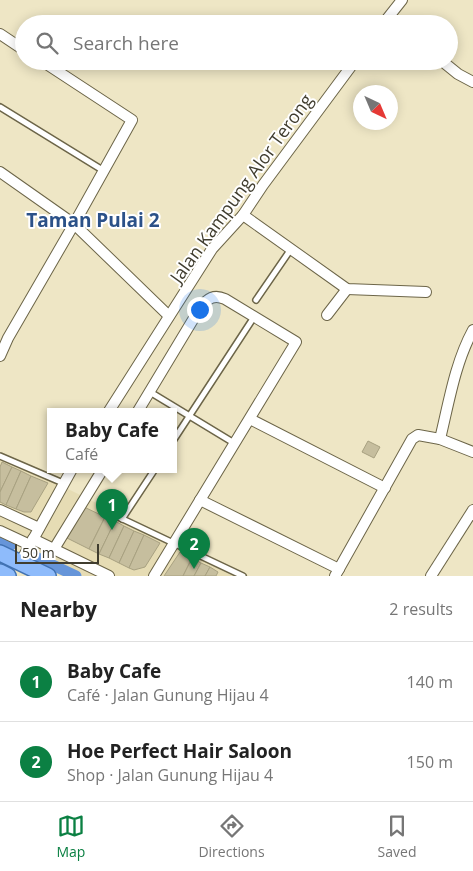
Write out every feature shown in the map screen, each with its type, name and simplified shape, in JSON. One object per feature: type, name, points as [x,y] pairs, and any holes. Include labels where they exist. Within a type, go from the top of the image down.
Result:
[{"type":"main road","points":[[0,553],[48,576]]},
{"type":"main road","points":[[0,572],[8,576]]},
{"type":"street","points":[[392,15],[402,0]]},
{"type":"street","points":[[0,34],[15,44]]},
{"type":"street","points":[[0,356],[8,338],[132,120],[56,70]]},
{"type":"street","name":"Jalan Kampung Alor Terong","points":[[110,408],[212,248],[243,215],[348,70]]},
{"type":"street","points":[[453,70],[473,82]]},
{"type":"street","points":[[0,172],[74,224],[169,316]]},
{"type":"street","points":[[243,215],[347,289],[426,292]]},
{"type":"street","points":[[327,315],[347,289]]},
{"type":"street","points":[[140,408],[206,301],[212,297],[219,296],[296,342],[154,576]]},
{"type":"street","points":[[440,439],[456,370],[473,330]]},
{"type":"street","points":[[250,419],[384,488]]},
{"type":"street","points":[[200,500],[337,572],[412,439],[418,436],[440,439],[473,452]]},
{"type":"street","points":[[20,563],[69,473]]},
{"type":"street","points":[[54,549],[100,473]]},
{"type":"street","points":[[0,510],[39,528]]},
{"type":"street","points":[[432,576],[473,510]]},
{"type":"street","points":[[0,531],[54,549],[109,576]]},
{"type":"lane","points":[[0,107],[104,171]]},
{"type":"lane","points":[[256,300],[291,248]]},
{"type":"lane","points":[[177,435],[254,317]]},
{"type":"lane","points":[[149,392],[176,408]]},
{"type":"lane","points":[[177,409],[235,443]]},
{"type":"lane","points":[[0,456],[63,483]]},
{"type":"lane","points":[[122,518],[152,473]]},
{"type":"lane","points":[[110,512],[243,576]]},
{"type":"shaded area","points":[[0,456],[245,576],[83,576],[31,551],[36,543],[0,525]]},
{"type":"building","points":[[368,441],[380,447],[374,458],[362,452]]},
{"type":"building","points":[[2,462],[12,467],[0,492],[0,467]]},
{"type":"building","points":[[12,467],[21,471],[6,505],[0,502],[0,492]]},
{"type":"building","points":[[21,471],[31,476],[16,509],[6,505]]},
{"type":"building","points":[[31,476],[48,483],[31,512],[24,512],[16,509]]},
{"type":"building","points":[[82,506],[105,517],[89,549],[67,538]]},
{"type":"building","points":[[105,517],[115,521],[99,554],[89,549]]},
{"type":"building","points":[[115,521],[124,526],[109,558],[99,554]]},
{"type":"building","points":[[124,526],[134,531],[119,563],[109,558]]},
{"type":"building","points":[[134,531],[144,535],[129,568],[119,563]]},
{"type":"building","points":[[144,535],[160,543],[145,567],[134,570],[129,568]]},
{"type":"building","points":[[180,552],[192,558],[183,576],[164,576]]},
{"type":"building","points":[[192,558],[201,563],[194,576],[183,576]]},
{"type":"building","points":[[201,563],[210,567],[205,576],[194,576]]},
{"type":"building","points":[[210,567],[218,572],[216,576],[205,576]]},
{"type":"waterway","points":[[0,540],[11,545]]},
{"type":"waterway","points":[[27,553],[76,576]]},
{"type":"place","name":"Baby Cafe","points":[[112,530]]},
{"type":"place","name":"Hoe Perfect Hair Saloon","points":[[194,569]]},
{"type":"district","name":"Taman Pulai 2","points":[[93,220]]}]
